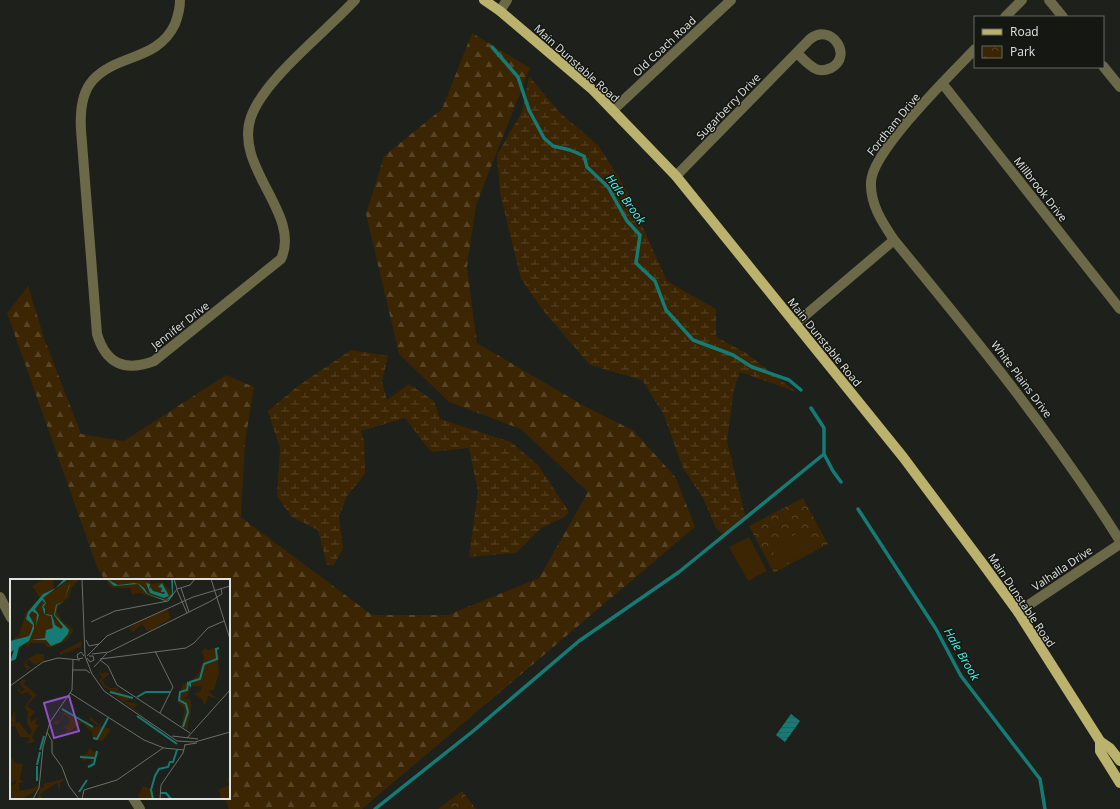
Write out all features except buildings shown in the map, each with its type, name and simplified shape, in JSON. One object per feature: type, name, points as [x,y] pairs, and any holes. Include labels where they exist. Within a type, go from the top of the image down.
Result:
[{"type":"main road","name":"Main Dunstable Road","points":[[484,0],[500,11],[593,90],[676,176],[902,457],[1018,612],[1100,741],[1110,748],[1120,761]]},
{"type":"main road","name":"Main Dunstable Road","points":[[1100,741],[1100,751],[1120,783]]},
{"type":"street","name":"Jennifer Drive","points":[[180,0],[178,16],[167,36],[150,51],[104,72],[93,80],[87,89],[83,102],[81,130],[97,334],[100,346],[106,355],[125,366],[135,367],[154,361],[281,259],[285,251],[286,240],[284,227],[250,153],[248,129],[250,117],[265,92],[355,0]]},
{"type":"street","points":[[500,11],[507,0]]},
{"type":"street","name":"Old Coach Road","points":[[613,110],[731,0]]},
{"type":"street","points":[[1006,16],[1022,0]]},
{"type":"street","points":[[1049,0],[1062,16]]},
{"type":"street","name":"Fordham Drive","points":[[894,240],[876,212],[872,200],[871,180],[876,163],[888,146],[942,83],[974,50]]},
{"type":"street","name":"Sugarberry Drive","points":[[676,176],[797,53]]},
{"type":"street","points":[[1104,67],[1120,87]]},
{"type":"street","name":"Millbrook Drive","points":[[942,83],[1120,309]]},
{"type":"street","points":[[795,324],[894,240]]},
{"type":"street","name":"White Plains Drive","points":[[894,240],[964,324],[1049,436],[1087,489],[1120,541]]},
{"type":"street","name":"Valhalla Drive","points":[[1018,612],[1120,544]]},
{"type":"street","points":[[0,597],[10,616]]},
{"type":"street","points":[[134,799],[140,809]]},
{"type":"green space","points":[[472,33],[530,68],[476,205],[467,267],[477,343],[581,404],[634,431],[676,478],[695,527],[362,809],[229,809],[225,799],[230,799],[230,579],[104,579],[97,567],[7,313],[28,286],[44,338],[81,434],[124,441],[226,375],[254,387],[245,442],[241,517],[372,615],[448,615],[539,578],[588,492],[521,429],[449,402],[399,354],[366,214],[384,156],[442,109]]},
{"type":"green space","points":[[529,76],[559,112],[598,145],[624,186],[667,281],[716,309],[716,337],[746,353],[796,392],[740,372],[734,389],[727,441],[746,519],[725,536],[716,528],[703,498],[683,468],[663,413],[642,380],[590,365],[546,314],[521,279],[500,193],[497,155],[522,112]]},
{"type":"green space","points":[[351,350],[388,356],[382,382],[387,400],[409,384],[434,401],[440,419],[511,442],[538,465],[569,512],[563,518],[541,528],[516,553],[469,557],[478,491],[469,448],[431,452],[405,418],[361,431],[364,441],[365,474],[347,496],[339,517],[343,548],[334,565],[327,565],[318,530],[292,517],[277,496],[280,449],[268,411],[298,386]]},
{"type":"green space","points":[[803,498],[828,544],[774,573],[749,526]]},
{"type":"green space","points":[[807,528],[817,546],[781,566],[771,548]]},
{"type":"green space","points":[[749,537],[767,571],[748,581],[729,547]]},
{"type":"green space","points":[[462,791],[476,809],[438,809]]},
{"type":"water","points":[[791,714],[800,721],[785,742],[776,735]]},
{"type":"waterway","name":"Hale Brook","points":[[492,47],[518,77],[529,110],[544,138],[553,146],[570,150],[584,156],[587,167],[608,187],[627,221],[640,235],[636,263],[655,281],[666,310],[693,340],[733,355],[752,367],[789,380],[801,390]]},
{"type":"waterway","name":"Hale Brook","points":[[811,408],[824,428],[824,454],[841,482]]},
{"type":"waterway","points":[[375,809],[472,732],[579,641],[679,572],[824,454]]},
{"type":"waterway","name":"Hale Brook","points":[[858,509],[936,629],[961,676],[1040,779],[1045,809]]}]
